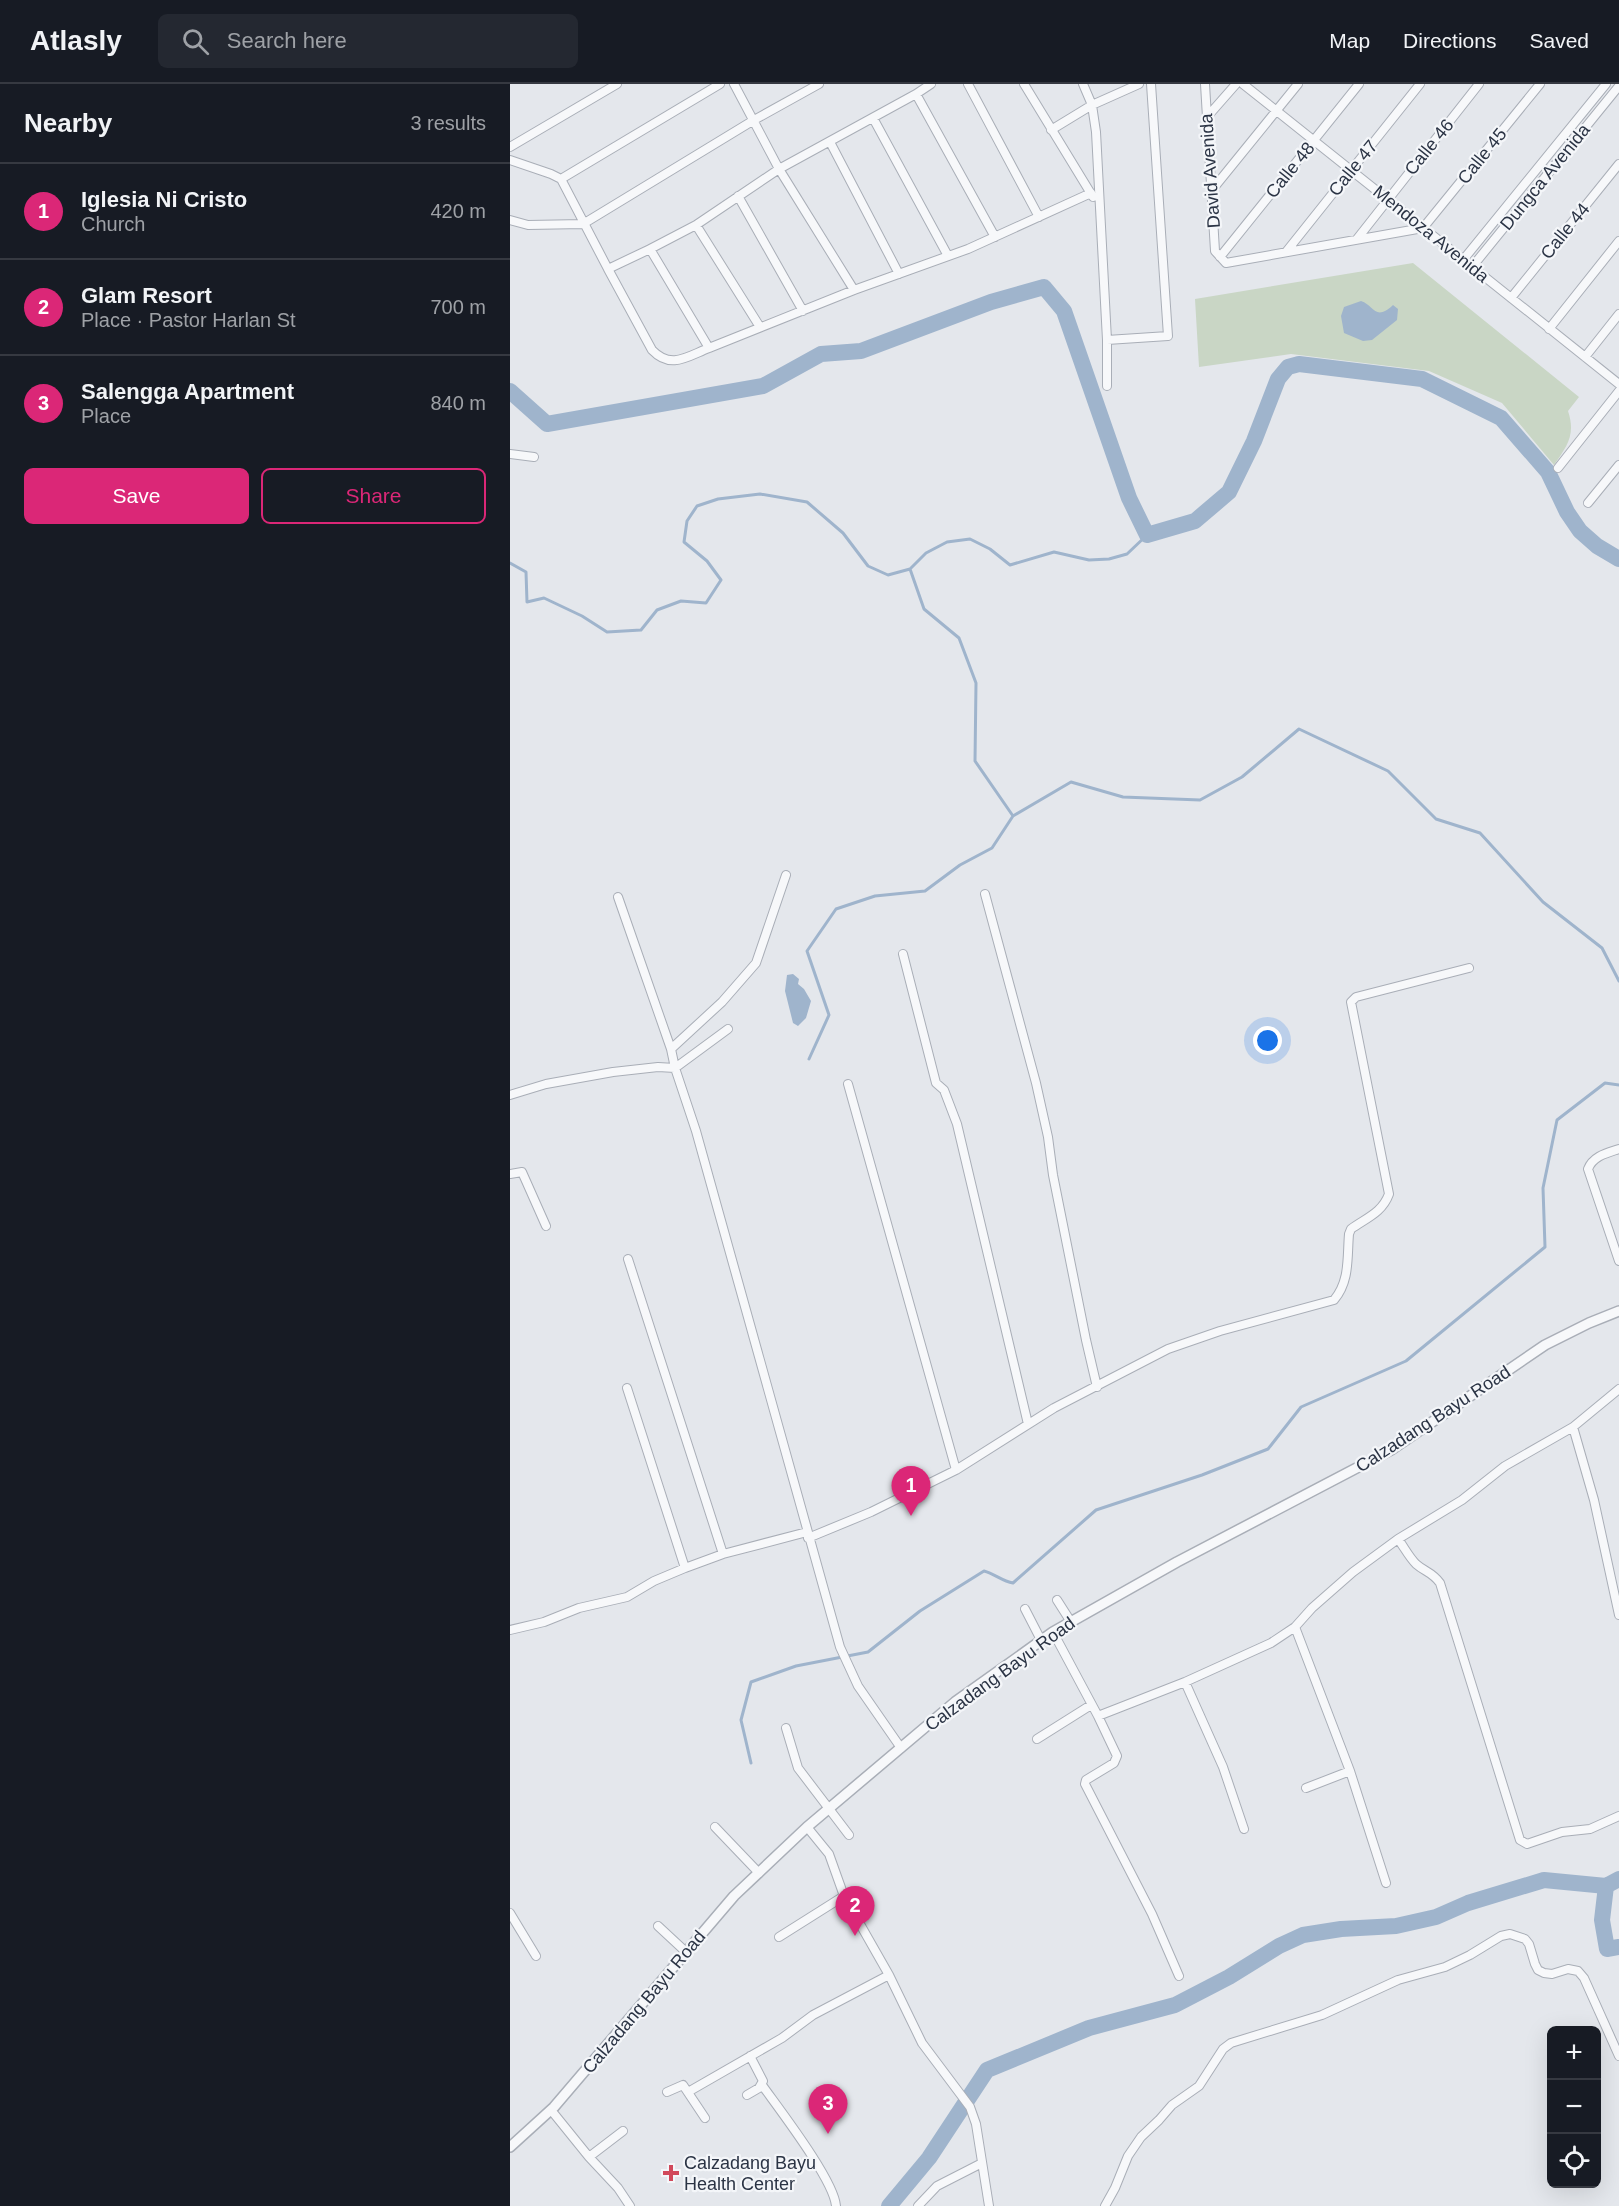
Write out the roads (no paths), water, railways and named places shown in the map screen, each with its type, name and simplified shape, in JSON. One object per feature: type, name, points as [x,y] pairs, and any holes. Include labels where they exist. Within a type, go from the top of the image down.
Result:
[{"type":"street","points":[[510,147],[617,84]]},
{"type":"street","points":[[561,179],[720,84]]},
{"type":"street","points":[[734,84],[779,169],[854,290]]},
{"type":"street","points":[[510,220],[528,225],[583,224],[754,120],[819,84]]},
{"type":"street","points":[[608,269],[696,225],[779,169],[931,84]]},
{"type":"street","points":[[968,84],[1039,217]]},
{"type":"street","points":[[1023,84],[1099,206]]},
{"type":"street","points":[[1083,84],[1092,105],[1096,132],[1107,340],[1107,386]]},
{"type":"street","points":[[1051,130],[1092,105],[1139,84]]},
{"type":"street","points":[[1107,340],[1168,336],[1151,84]]},
{"type":"street","name":"David Avenida","points":[[1204,84],[1215,251],[1220,257]]},
{"type":"street","points":[[1207,117],[1236,84]]},
{"type":"street","name":"Mendoza Avenida","points":[[1243,84],[1619,384]]},
{"type":"street","points":[[1212,190],[1298,84]]},
{"type":"street","name":"Calle 48","points":[[1220,257],[1359,84]]},
{"type":"street","name":"Calle 47","points":[[1286,252],[1420,84]]},
{"type":"street","name":"Calle 46","points":[[1357,239],[1479,84]]},
{"type":"street","name":"Calle 45","points":[[1424,228],[1540,84]]},
{"type":"street","name":"Dungca Avenida","points":[[1463,260],[1606,84]]},
{"type":"street","name":"Dungca Avenida","points":[[1472,267],[1619,86]]},
{"type":"street","points":[[916,94],[995,237]]},
{"type":"street","points":[[873,118],[948,256]]},
{"type":"street","points":[[830,142],[899,274]]},
{"type":"street","points":[[510,160],[561,179],[652,350],[667,361],[679,360],[854,290],[948,256],[1091,193]]},
{"type":"street","name":"Calle 44","points":[[1511,298],[1619,164]]},
{"type":"street","points":[[738,196],[803,311]]},
{"type":"street","points":[[696,225],[760,327]]},
{"type":"street","points":[[1220,257],[1226,263],[1424,228]]},
{"type":"street","points":[[1549,329],[1619,241]]},
{"type":"street","points":[[650,249],[709,348]]},
{"type":"street","points":[[1585,357],[1619,314]]},
{"type":"street","points":[[1558,468],[1619,391]]},
{"type":"street","points":[[510,454],[534,457]]},
{"type":"street","points":[[1588,504],[1619,465]]},
{"type":"street","points":[[671,1049],[722,1002],[756,963],[786,874]]},
{"type":"street","points":[[985,894],[1041,1104],[1097,1387]]},
{"type":"street","points":[[618,897],[671,1049],[696,1131],[840,1647],[858,1686],[901,1748]]},
{"type":"street","points":[[903,954],[936,1083],[944,1090],[957,1124],[1028,1424]]},
{"type":"street","points":[[510,1630],[544,1622],[579,1608],[627,1597],[654,1581],[723,1554],[808,1535],[871,1512],[956,1470],[1054,1408],[1167,1349],[1220,1331],[1334,1300],[1346,1280],[1351,1229],[1377,1213],[1386,1203],[1389,1194],[1352,1002],[1356,997],[1469,969]]},
{"type":"street","points":[[510,1095],[546,1084],[613,1072],[658,1067],[675,1068],[728,1029]]},
{"type":"street","points":[[848,1084],[956,1470]]},
{"type":"street","points":[[1619,1149],[1600,1156],[1591,1163],[1588,1169],[1619,1261]]},
{"type":"street","points":[[510,1174],[522,1172],[546,1226]]},
{"type":"street","points":[[628,1259],[723,1554]]},
{"type":"street","name":"Calzadang Bayu Road","points":[[510,2147],[551,2110],[734,1896],[807,1827],[955,1702],[1053,1632],[1178,1562],[1391,1450],[1545,1345],[1619,1311]]},
{"type":"street","points":[[627,1388],[686,1568]]},
{"type":"street","points":[[1098,1716],[1259,1650],[1295,1627],[1312,1608],[1353,1572],[1398,1539],[1462,1500],[1505,1466],[1573,1427],[1619,1389]]},
{"type":"street","points":[[1573,1427],[1594,1500],[1619,1615]]},
{"type":"street","points":[[1398,1539],[1419,1567],[1434,1574],[1440,1582],[1520,1840],[1527,1844],[1562,1832],[1590,1829],[1619,1816]]},
{"type":"street","points":[[1057,1599],[1071,1622]]},
{"type":"street","points":[[1025,1610],[1041,1640]]},
{"type":"street","points":[[1295,1627],[1350,1771],[1386,1883]]},
{"type":"street","points":[[1053,1632],[1098,1716],[1116,1760],[1086,1780],[1085,1784],[1152,1914],[1179,1976]]},
{"type":"street","points":[[1185,1682],[1223,1767],[1244,1829]]},
{"type":"street","points":[[1037,1739],[1091,1705]]},
{"type":"street","points":[[786,1728],[798,1768],[849,1835]]},
{"type":"street","points":[[1306,1788],[1350,1771]]},
{"type":"street","points":[[714,1827],[759,1873]]},
{"type":"street","points":[[807,1827],[829,1854],[844,1896],[889,1975],[922,2043],[970,2107],[976,2124],[989,2206]]},
{"type":"street","points":[[778,1937],[844,1896]]},
{"type":"street","points":[[510,1913],[536,1956]]},
{"type":"street","points":[[658,1926],[686,1952]]},
{"type":"street","points":[[1105,2206],[1116,2188],[1128,2157],[1141,2137],[1160,2120],[1172,2105],[1199,2086],[1222,2049],[1242,2040],[1322,2015],[1398,1980],[1446,1967],[1501,1936],[1510,1934],[1525,1939],[1538,1970],[1544,1973],[1552,1974],[1568,1969],[1578,1971],[1584,1978],[1619,2056]]},
{"type":"street","points":[[688,2092],[782,2038],[813,2015],[889,1975]]},
{"type":"street","points":[[750,2056],[761,2074],[762,2085],[806,2148],[834,2195],[836,2206]]},
{"type":"street","points":[[667,2092],[682,2084],[705,2118]]},
{"type":"street","points":[[747,2095],[762,2085]]},
{"type":"street","points":[[551,2110],[618,2188],[630,2206]]},
{"type":"street","points":[[590,2157],[623,2131]]},
{"type":"street","points":[[918,2206],[937,2186],[982,2163]]},
{"type":"water","points":[[1361,301],[1378,312],[1387,310],[1393,305],[1398,309],[1397,320],[1372,340],[1363,341],[1344,333],[1341,316],[1344,307]]},
{"type":"water","points":[[793,974],[799,979],[798,984],[811,1001],[806,1018],[798,1026],[793,1023],[785,991],[787,975]]},
{"type":"waterway","points":[[510,391],[547,424],[763,386],[821,354],[861,351],[991,302],[1044,287],[1064,311],[1129,498],[1147,535],[1195,521],[1229,492],[1254,441],[1278,379],[1288,367],[1299,364],[1422,379],[1501,418],[1548,472],[1567,512],[1580,531],[1597,546],[1619,559]]},
{"type":"waterway","points":[[510,563],[526,572],[527,602],[544,598],[582,616],[607,632],[641,630],[657,610],[681,601],[706,603],[721,580],[707,561],[684,542],[687,521],[697,506],[718,499],[760,494],[807,502],[843,533],[868,566],[888,575],[910,569],[926,553],[947,542],[970,539],[990,549],[1010,565],[1054,552],[1089,560],[1109,559],[1127,554],[1147,535]]},
{"type":"waterway","points":[[910,569],[924,609],[959,638],[976,683],[975,761],[1013,816],[1071,782],[1123,797],[1200,800],[1242,777],[1299,729],[1388,771],[1436,819],[1480,833],[1543,902],[1602,948],[1619,981]]},
{"type":"waterway","points":[[809,1059],[829,1015],[807,951],[836,909],[875,896],[925,891],[960,865],[992,848],[1013,816]]},
{"type":"waterway","points":[[751,1763],[741,1720],[751,1682],[796,1666],[868,1652],[920,1611],[984,1571],[1013,1583],[1096,1510],[1202,1475],[1268,1449],[1301,1407],[1406,1361],[1545,1247],[1543,1188],[1557,1120],[1605,1083],[1619,1085]]},
{"type":"waterway","points":[[1619,1879],[1606,1886],[1602,1920],[1607,1949],[1619,1947]]},
{"type":"waterway","points":[[889,2206],[929,2158],[987,2070],[1089,2028],[1175,2005],[1229,1977],[1279,1946],[1303,1935],[1341,1929],[1396,1926],[1436,1917],[1468,1903],[1544,1880],[1606,1886]]},
{"type":"place","name":"Iglesia Ni Cristo","points":[[911,1516]]},
{"type":"place","name":"Glam Resort","points":[[855,1936]]},
{"type":"place","name":"Salengga Apartment","points":[[828,2134]]},
{"type":"place","name":"Calzadang Bayu Health Center","points":[[671,2173]]}]
